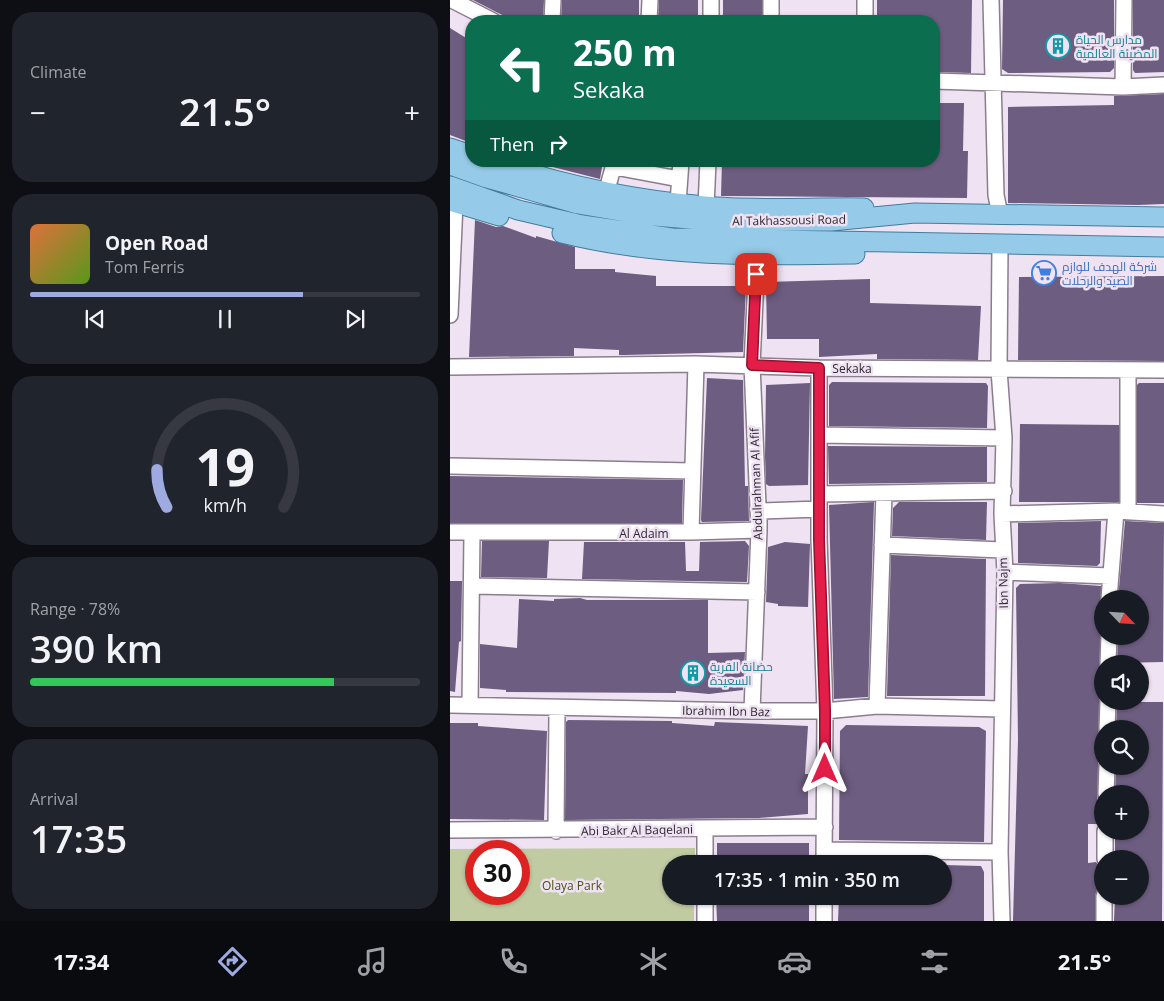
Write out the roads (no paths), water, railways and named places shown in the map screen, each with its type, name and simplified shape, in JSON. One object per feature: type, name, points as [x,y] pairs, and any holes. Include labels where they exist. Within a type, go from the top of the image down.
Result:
[{"type":"main road","points":[[450,148],[465,153]]},
{"type":"main road","name":"Al Takhassousi Road","points":[[450,165],[491,180],[578,204],[644,215],[731,221],[831,221],[915,213],[1164,217]]},
{"type":"main road","points":[[509,167],[560,183],[706,207],[889,208],[915,213]]},
{"type":"main road","name":"Al Takhassousi Road","points":[[452,197],[582,225],[672,238],[1164,247]]},
{"type":"main road","points":[[452,197],[601,243],[669,252],[757,256],[856,254],[1000,245]]},
{"type":"street","points":[[452,0],[482,15]]},
{"type":"street","points":[[552,15],[553,0]]},
{"type":"street","points":[[650,0],[650,15]]},
{"type":"street","points":[[711,0],[711,15]]},
{"type":"street","points":[[771,0],[771,15]]},
{"type":"street","points":[[865,0],[865,15]]},
{"type":"street","points":[[991,0],[996,195],[1000,215]]},
{"type":"street","points":[[1123,87],[1124,0]]},
{"type":"street","points":[[940,81],[1123,87],[1164,85]]},
{"type":"street","points":[[606,192],[614,167]]},
{"type":"street","points":[[628,167],[680,179]]},
{"type":"street","points":[[678,203],[681,167]]},
{"type":"street","points":[[706,207],[708,167]]},
{"type":"street","points":[[450,315],[452,197]]},
{"type":"street","name":"Ibn Najm","points":[[1000,245],[999,370],[1004,438],[1000,852],[1002,921]]},
{"type":"street","name":"Abdulrahman Al Afif","points":[[752,711],[759,530],[752,365],[757,256]]},
{"type":"street","points":[[691,532],[696,364]]},
{"type":"street","name":"Sekaka","points":[[450,367],[696,364],[819,368],[1164,370]]},
{"type":"street","points":[[819,368],[819,509],[825,711],[824,855]]},
{"type":"street","points":[[1109,590],[1110,576],[1122,511],[1128,370]]},
{"type":"street","points":[[820,435],[1004,438]]},
{"type":"street","points":[[450,466],[692,471]]},
{"type":"street","points":[[820,494],[1004,491]]},
{"type":"street","points":[[877,706],[884,493]]},
{"type":"street","points":[[759,530],[758,511],[819,509]]},
{"type":"street","points":[[1002,514],[1122,511],[1164,514]]},
{"type":"street","name":"Al Adaim","points":[[450,532],[691,532],[759,530]]},
{"type":"street","points":[[470,705],[472,533]]},
{"type":"street","points":[[882,545],[1002,550]]},
{"type":"street","points":[[1004,572],[1110,576]]},
{"type":"street","points":[[472,586],[757,592]]},
{"type":"street","name":"Ibrahim Ibn Baz","points":[[450,705],[557,709],[752,711],[825,711],[877,706],[1001,709]]},
{"type":"street","points":[[556,831],[557,709]]},
{"type":"street","name":"Abi Bakr Al Baqelani","points":[[450,830],[704,830],[825,827]]},
{"type":"street","points":[[704,830],[705,855]]},
{"type":"street","points":[[894,855],[1000,852]]},
{"type":"street","points":[[705,905],[705,921]]},
{"type":"street","points":[[824,905],[824,921]]},
{"type":"street","points":[[1104,905],[1104,921]]},
{"type":"place","name":"مدارس الحياة المضيئة العالمية","points":[[1058,46]]},
{"type":"place","name":"شركة الهدف للوازم الصيد والرحلات","points":[[1044,273]]},
{"type":"place","name":"حضانة القرية السعيدة","points":[[693,673]]},
{"type":"park label","name":"Olaya Park","points":[[572,885]]}]
